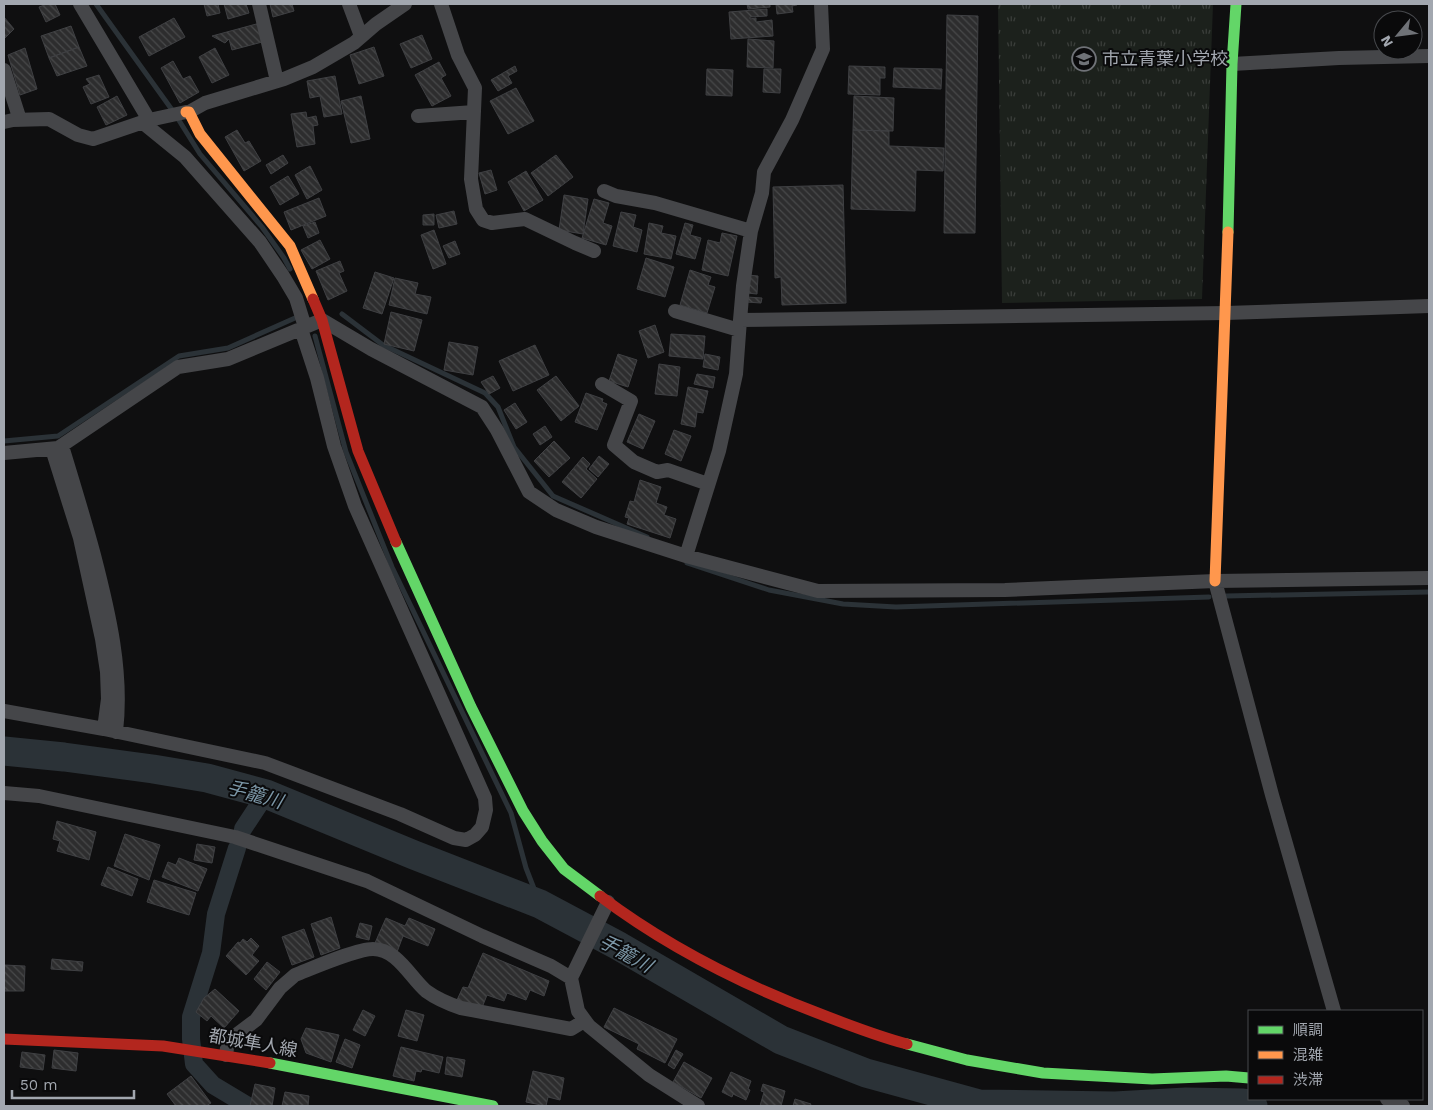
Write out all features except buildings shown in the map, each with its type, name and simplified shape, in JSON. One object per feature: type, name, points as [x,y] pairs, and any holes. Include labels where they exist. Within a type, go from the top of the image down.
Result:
[{"type":"street","points":[[4,711],[110,730],[265,763],[400,814],[454,838],[466,840],[475,835],[482,827],[486,810],[485,798],[356,506],[334,446],[296,298],[260,242],[150,120],[80,4]]},
{"type":"street","points":[[259,4],[277,81]]},
{"type":"street","points":[[349,4],[361,36]]},
{"type":"street","points":[[4,122],[49,119],[78,135],[92,139],[150,120],[188,112],[205,103],[277,81],[313,67],[354,43],[405,4]]},
{"type":"street","points":[[441,4],[458,55],[475,88],[471,180],[476,208],[482,220],[492,223],[525,219],[575,244],[594,251]]},
{"type":"street","points":[[686,556],[719,451],[736,374],[742,286],[751,231],[762,193],[764,172],[792,120],[823,50],[821,4]]},
{"type":"street","points":[[1236,4],[1232,64],[1226,313],[1215,581],[1272,795],[1334,1010]]},
{"type":"street","points":[[1232,64],[1339,58],[1429,56]]},
{"type":"street","points":[[4,70],[20,120]]},
{"type":"street","points":[[188,112],[200,134],[290,246],[322,320],[358,451],[379,503],[472,707],[523,811],[542,841],[564,869],[608,902],[686,953],[783,1000],[884,1038],[967,1060],[1043,1073],[1152,1079],[1226,1076],[1248,1078]]},
{"type":"street","points":[[418,116],[474,112]]},
{"type":"street","points":[[604,191],[616,196],[655,204],[751,231]]},
{"type":"street","points":[[675,311],[740,325],[1429,306]]},
{"type":"street","points":[[4,453],[57,447],[178,367],[228,359],[322,320]]},
{"type":"street","points":[[322,320],[482,407],[497,430],[529,492],[556,510],[596,527],[686,556],[818,591],[1005,590],[1215,581],[1429,578]]},
{"type":"street","points":[[602,384],[631,401],[614,445],[634,462],[657,472],[668,470],[708,484]]},
{"type":"street","points":[[57,447],[80,538],[102,640],[107,672],[110,730]]},
{"type":"street","points":[[4,793],[38,796],[235,837],[367,881],[482,936],[551,966],[571,978]]},
{"type":"street","points":[[608,902],[571,978],[578,1011],[584,1021],[649,1075],[698,1106]]},
{"type":"street","points":[[223,1055],[228,1041],[256,1020],[288,980],[296,975],[358,952],[372,949],[381,950],[397,959],[428,992],[447,1003],[461,1008],[570,1029],[584,1021]]},
{"type":"street","name":"都城隼人線","points":[[4,1039],[178,1048],[493,1106]]},
{"type":"street","points":[[1389,1100],[1403,1106]]},
{"type":"green space","points":[[998,4],[1213,4],[1202,299],[1002,303]]},
{"type":"waterway","points":[[96,4],[175,114],[200,154],[262,227],[290,269]]},
{"type":"waterway","points":[[342,314],[383,345],[485,393],[498,407],[514,447],[553,496],[647,537]]},
{"type":"waterway","points":[[4,441],[58,436],[179,356],[228,348],[295,318]]},
{"type":"waterway","points":[[315,336],[346,452],[392,567],[511,813],[526,868],[540,904]]},
{"type":"waterway","points":[[687,563],[769,590],[843,604],[896,607],[1209,597]]},
{"type":"waterway","points":[[1226,596],[1429,592]]},
{"type":"waterway","name":"手籠川","points":[[4,751],[153,769],[207,778],[266,794],[540,904],[617,945],[781,1040],[866,1073],[979,1104],[1115,1106],[1186,1102],[1243,1103],[1253,1106]]},
{"type":"waterway","points":[[243,829],[266,794]]},
{"type":"waterway","points":[[237,848],[216,914],[211,953],[191,1017],[191,1039],[194,1064],[213,1085],[248,1106]]},
{"type":"traffic: fast","points":[[1228,232],[1232,64],[1236,4]]},
{"type":"traffic: fast","points":[[396,542],[471,707],[523,811],[542,841],[564,869],[600,896]]},
{"type":"traffic: fast","points":[[907,1044],[967,1060],[1043,1073],[1152,1079],[1226,1076],[1248,1078]]},
{"type":"traffic: fast","points":[[270,1063],[493,1106]]},
{"type":"traffic: slow","points":[[186,112],[189,112],[200,134],[290,246],[313,299]]},
{"type":"traffic: slow","points":[[1215,581],[1228,232]]},
{"type":"traffic: jam","points":[[313,299],[322,320],[358,451],[396,542]]},
{"type":"traffic: jam","points":[[600,896],[653,933],[738,979],[828,1017],[907,1044]]},
{"type":"traffic: jam","points":[[4,1039],[163,1046],[270,1063]]},
{"type":"place","name":"市立青葉小学校","points":[[1084,59]]}]
